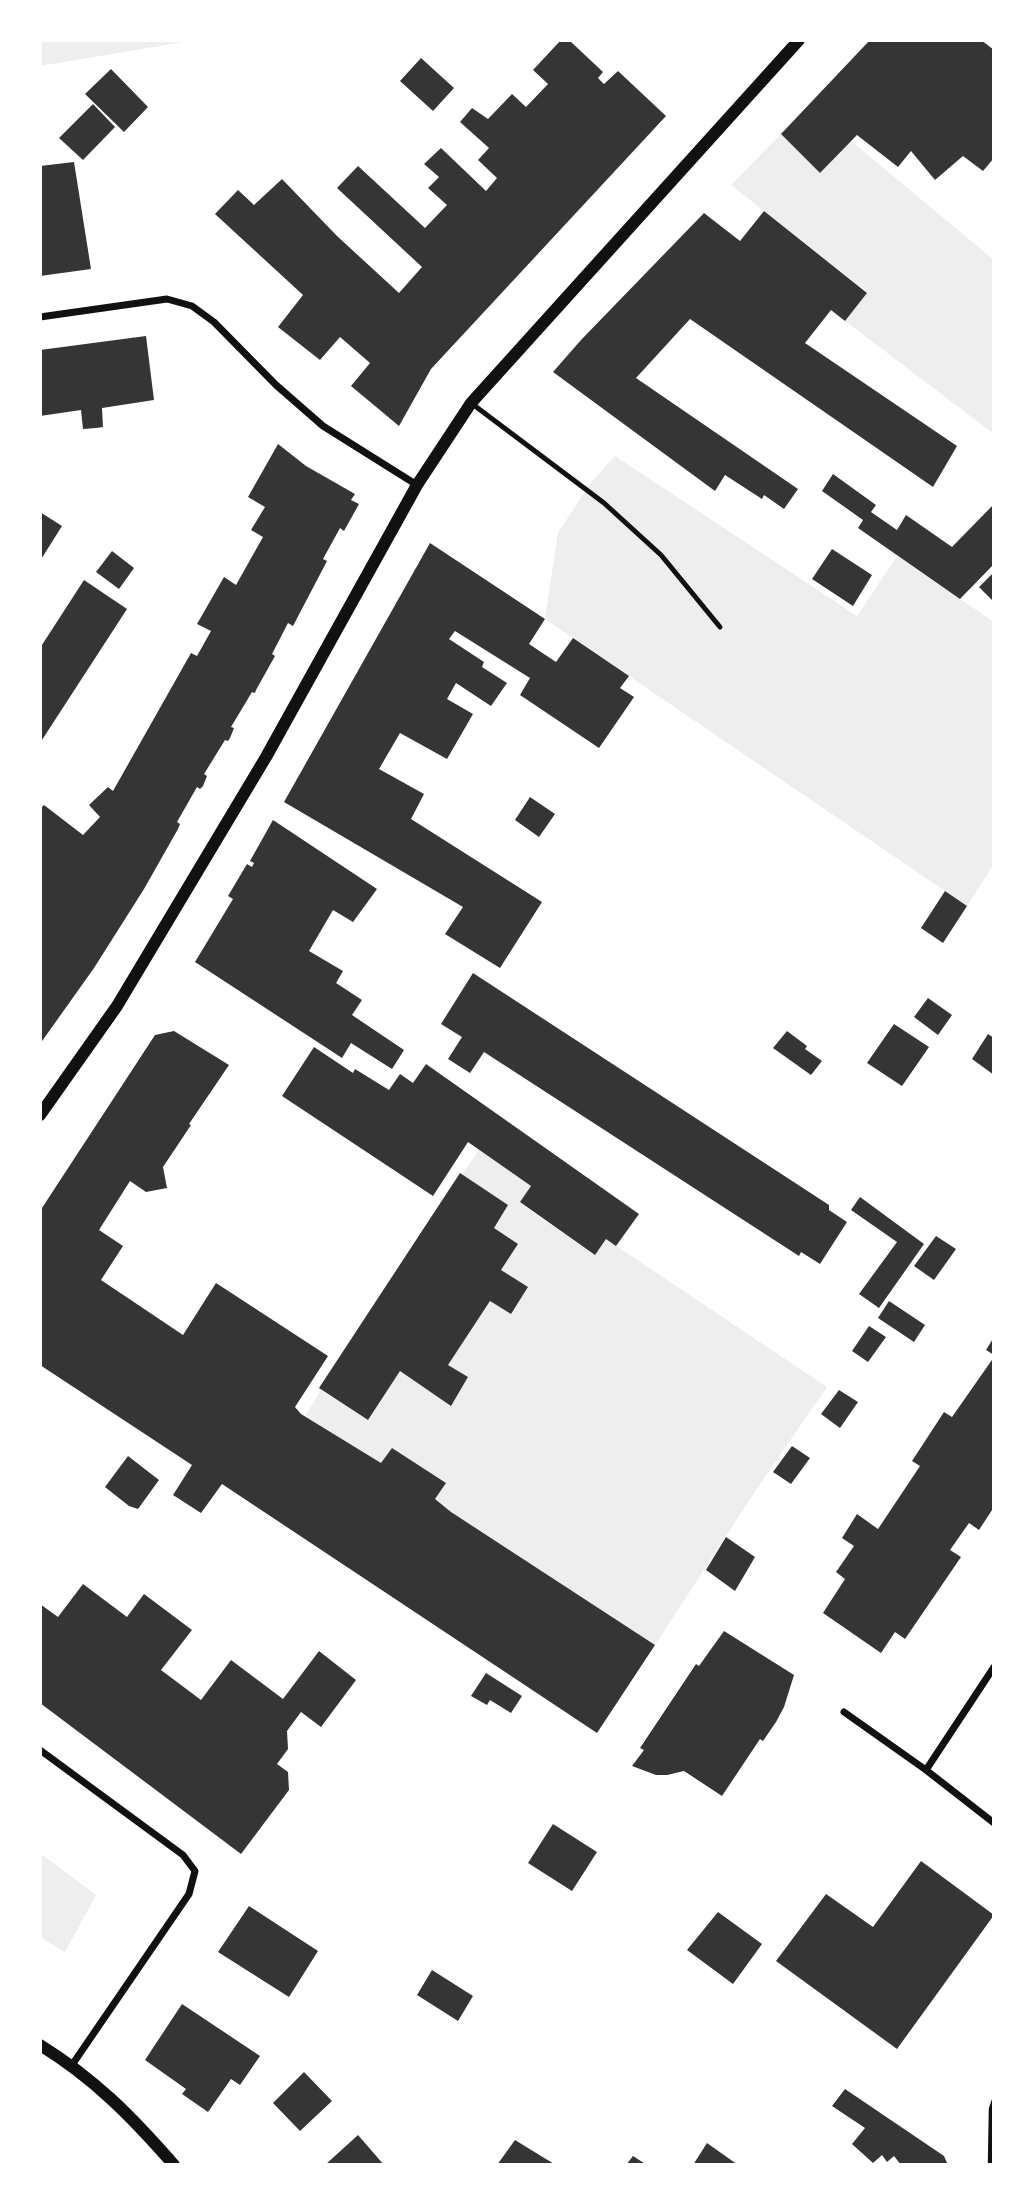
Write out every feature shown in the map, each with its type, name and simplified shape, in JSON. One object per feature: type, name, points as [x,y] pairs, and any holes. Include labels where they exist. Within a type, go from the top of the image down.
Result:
[{"type":"street","points":[[40,1115],[117,1006],[265,757],[417,485],[471,403],[799,40]]},
{"type":"street","points":[[40,317],[167,299],[192,306],[214,321],[276,385],[323,426],[417,485]]},
{"type":"street","points":[[926,1770],[994,1667]]},
{"type":"street","points":[[844,1712],[926,1770],[994,1823]]},
{"type":"street","points":[[40,1750],[183,1855],[195,1871],[189,1894],[72,2065]]},
{"type":"street","points":[[40,2045],[72,2065],[130,2115],[174,2165]]},
{"type":"lane","points":[[471,403],[604,503],[661,555],[720,627]]},
{"type":"path","points":[[990,2165],[991,2109],[994,2100]]},
{"type":"shaded area","points":[[40,40],[195,40],[40,66]]},
{"type":"shaded area","points":[[781,134],[820,173],[851,141],[994,260],[994,434],[845,321],[867,292],[731,185]]},
{"type":"shaded area","points":[[615,456],[857,616],[897,556],[994,622],[994,864],[967,906],[545,619],[558,533],[589,485]]},
{"type":"shaded area","points":[[479,1150],[531,1186],[520,1203],[594,1255],[606,1239],[827,1387],[655,1645],[451,1512],[435,1499],[445,1483],[392,1448],[381,1463],[305,1416],[321,1390],[368,1420],[400,1371],[451,1405],[468,1378],[448,1365],[490,1301],[511,1314],[528,1288],[501,1270],[518,1245],[494,1228],[508,1205],[462,1175]]},
{"type":"shaded area","points":[[40,1853],[96,1895],[65,1952],[40,1937]]},
{"type":"building","points":[[561,40],[569,40],[603,72],[598,78],[604,84],[618,71],[666,116],[431,369],[399,426],[351,386],[370,363],[340,337],[320,360],[278,327],[303,295],[215,214],[238,190],[254,205],[282,179],[337,236],[399,293],[422,267],[337,188],[358,166],[425,228],[447,205],[428,188],[439,177],[424,164],[441,148],[486,191],[497,178],[478,160],[489,148],[460,122],[472,108],[488,119],[512,94],[526,107],[548,84],[533,70]]},
{"type":"building","points":[[870,40],[981,40],[994,50],[994,158],[983,171],[963,156],[935,180],[911,151],[898,167],[857,135],[820,173],[781,134]]},
{"type":"building","points":[[421,58],[454,88],[433,111],[400,81]]},
{"type":"building","points":[[111,69],[148,107],[124,132],[85,94]]},
{"type":"building","points":[[93,104],[115,127],[83,160],[59,138]]},
{"type":"building","points":[[74,162],[91,269],[40,276],[40,166]]},
{"type":"building","points":[[764,211],[867,293],[845,321],[831,310],[805,343],[957,446],[933,487],[690,319],[636,378],[798,489],[784,509],[764,495],[762,499],[725,475],[715,491],[553,372],[704,213],[740,241]]},
{"type":"building","points":[[146,336],[154,400],[102,408],[103,427],[96,428],[83,429],[81,410],[40,416],[40,350]]},
{"type":"building","points":[[278,444],[306,466],[355,494],[351,500],[359,504],[344,531],[340,528],[323,559],[327,561],[293,626],[288,623],[272,654],[275,656],[255,693],[252,692],[231,727],[234,728],[230,738],[225,740],[204,774],[207,776],[203,786],[200,789],[197,787],[177,822],[180,824],[178,829],[144,889],[94,968],[40,1044],[40,809],[44,805],[83,835],[100,817],[89,805],[108,787],[113,791],[191,653],[197,656],[211,631],[197,624],[224,577],[236,585],[263,537],[251,530],[265,507],[248,497]]},
{"type":"building","points":[[833,474],[876,505],[871,512],[897,530],[906,515],[952,547],[994,504],[994,564],[960,599],[858,528],[863,520],[822,491]]},
{"type":"building","points":[[40,512],[62,526],[40,561]]},
{"type":"building","points":[[430,543],[545,619],[529,644],[556,662],[573,638],[629,676],[620,688],[634,697],[599,748],[520,695],[530,678],[455,631],[449,639],[484,662],[482,667],[507,683],[491,706],[456,683],[447,699],[473,714],[447,759],[400,733],[379,769],[424,794],[411,819],[542,902],[500,968],[445,934],[463,907],[284,802]]},
{"type":"building","points":[[832,549],[872,575],[853,606],[812,579]]},
{"type":"building","points":[[112,551],[134,568],[119,589],[96,572]]},
{"type":"building","points":[[994,572],[994,602],[979,587]]},
{"type":"building","points":[[84,580],[127,609],[40,743],[40,648]]},
{"type":"building","points":[[530,797],[555,814],[539,837],[515,820]]},
{"type":"building","points":[[273,820],[377,889],[353,922],[333,910],[309,951],[343,971],[336,983],[362,1000],[352,1015],[404,1050],[392,1069],[351,1043],[342,1058],[195,962],[233,899],[228,896],[247,864],[252,867],[254,863],[250,861]]},
{"type":"building","points":[[945,891],[967,906],[943,943],[921,928]]},
{"type":"building","points":[[473,973],[829,1205],[829,1210],[847,1222],[820,1264],[801,1252],[799,1256],[484,1052],[470,1073],[448,1059],[462,1037],[441,1024]]},
{"type":"building","points":[[928,998],[952,1015],[938,1035],[914,1017]]},
{"type":"building","points":[[894,1024],[929,1047],[902,1086],[867,1063]]},
{"type":"building","points":[[174,1031],[229,1065],[163,1167],[167,1188],[146,1192],[130,1181],[99,1230],[123,1246],[101,1280],[183,1335],[216,1283],[328,1356],[295,1407],[301,1414],[381,1463],[392,1448],[446,1483],[435,1499],[451,1512],[655,1645],[597,1733],[222,1484],[201,1513],[173,1495],[192,1465],[40,1365],[40,1211],[155,1035]]},
{"type":"building","points":[[787,1031],[822,1061],[811,1075],[773,1048]]},
{"type":"building","points":[[988,1034],[994,1038],[994,1075],[972,1059]]},
{"type":"building","points":[[314,1047],[353,1073],[355,1069],[389,1090],[400,1074],[413,1083],[426,1064],[639,1214],[616,1246],[606,1239],[595,1255],[520,1202],[531,1186],[468,1142],[433,1196],[282,1096]]},
{"type":"building","points":[[460,1173],[508,1205],[494,1228],[518,1244],[501,1270],[528,1287],[511,1314],[490,1301],[448,1365],[468,1377],[451,1406],[400,1371],[368,1420],[319,1388]]},
{"type":"building","points":[[860,1197],[924,1244],[879,1308],[859,1294],[897,1242],[851,1210]]},
{"type":"building","points":[[936,1236],[956,1249],[934,1280],[914,1266]]},
{"type":"building","points":[[889,1301],[925,1325],[914,1342],[878,1318]]},
{"type":"building","points":[[869,1326],[886,1337],[868,1362],[852,1351]]},
{"type":"building","points":[[994,1337],[994,1355],[986,1350]]},
{"type":"building","points":[[994,1357],[994,1507],[979,1530],[969,1523],[950,1550],[961,1557],[905,1639],[895,1632],[881,1653],[823,1613],[845,1579],[836,1572],[854,1546],[842,1538],[857,1514],[878,1529],[920,1466],[912,1461],[944,1412],[952,1417]]},
{"type":"building","points":[[839,1390],[858,1402],[840,1428],[821,1414]]},
{"type":"building","points":[[792,1446],[810,1458],[791,1484],[773,1472]]},
{"type":"building","points":[[128,1456],[159,1480],[138,1509],[129,1506],[105,1487]]},
{"type":"building","points":[[726,1537],[755,1557],[735,1591],[706,1570]]},
{"type":"building","points":[[83,1584],[127,1617],[144,1594],[192,1630],[161,1670],[201,1700],[231,1660],[283,1699],[319,1651],[356,1680],[321,1727],[301,1712],[287,1731],[288,1749],[277,1764],[288,1772],[289,1790],[241,1854],[40,1703],[40,1604],[58,1617]]},
{"type":"building","points":[[724,1631],[794,1675],[784,1707],[776,1722],[763,1741],[760,1739],[722,1796],[684,1771],[656,1775],[632,1766],[644,1750],[640,1748],[696,1664],[699,1666]]},
{"type":"building","points":[[486,1673],[522,1696],[511,1713],[490,1700],[487,1705],[471,1696]]},
{"type":"building","points":[[553,1824],[597,1852],[572,1891],[528,1863]]},
{"type":"building","points":[[921,1861],[994,1915],[897,2049],[776,1961],[826,1894],[873,1927]]},
{"type":"building","points":[[249,1906],[318,1951],[289,1997],[218,1952]]},
{"type":"building","points":[[718,1912],[762,1944],[733,1984],[687,1950]]},
{"type":"building","points":[[432,1970],[473,1996],[458,2021],[417,1995]]},
{"type":"building","points":[[182,2004],[260,2056],[240,2085],[231,2079],[208,2112],[182,2094],[186,2089],[145,2060]]},
{"type":"building","points":[[304,2072],[332,2101],[300,2131],[273,2103]]},
{"type":"building","points":[[845,2089],[944,2156],[948,2165],[901,2165],[894,2156],[887,2162],[882,2155],[873,2163],[852,2144],[865,2128],[832,2106]]},
{"type":"building","points":[[358,2135],[384,2165],[325,2165]]},
{"type":"building","points":[[515,2140],[541,2156],[556,2165],[497,2165]]},
{"type":"building","points":[[707,2143],[738,2165],[693,2165]]},
{"type":"building","points":[[633,2156],[647,2165],[626,2165]]}]
